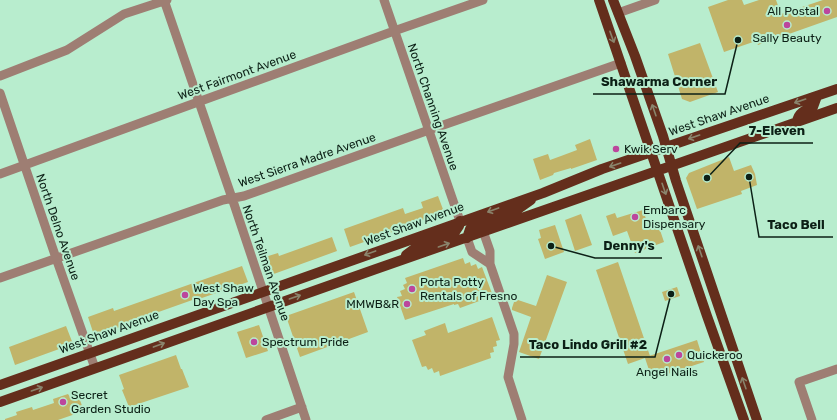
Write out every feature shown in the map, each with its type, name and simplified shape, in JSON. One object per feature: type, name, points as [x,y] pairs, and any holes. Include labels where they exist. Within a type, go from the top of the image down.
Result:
[{"type":"main road","points":[[599,0],[744,418]]},
{"type":"main road","points":[[606,0],[612,12],[618,13]]},
{"type":"main road","points":[[613,0],[634,52],[733,352],[757,420]]},
{"type":"main road","name":"West Shaw Avenue","points":[[0,385],[460,222],[602,169],[837,89]]},
{"type":"main road","points":[[797,122],[800,115],[806,109],[813,107],[817,96]]},
{"type":"main road","points":[[0,402],[400,260],[467,238],[483,231],[837,108]]},
{"type":"main road","points":[[467,238],[470,229],[473,226],[514,212],[543,192]]},
{"type":"main road","points":[[400,260],[418,246],[455,232],[460,222]]},
{"type":"main road","points":[[702,300],[708,303],[711,307],[725,346],[733,352]]},
{"type":"street","points":[[0,76],[67,50],[124,14],[165,0]]},
{"type":"street","name":"North Teilman Avenue","points":[[165,0],[198,102],[264,291],[306,420]]},
{"type":"street","name":"North Channing Avenue","points":[[384,0],[460,222]]},
{"type":"street","name":"West Fairmont Avenue","points":[[0,174],[483,0]]},
{"type":"street","points":[[618,13],[655,0]]},
{"type":"street","name":"West Sierra Madre Avenue","points":[[0,278],[223,200],[244,196],[621,63]]},
{"type":"street","name":"North Delno Avenue","points":[[0,93],[95,368]]},
{"type":"street","points":[[483,231],[490,251],[490,264],[514,334],[514,344],[508,377],[522,420]]},
{"type":"street","points":[[467,238],[472,252],[490,264]]},
{"type":"street","points":[[812,420],[799,382],[837,369]]},
{"type":"street","points":[[266,420],[302,407]]},
{"type":"building","points":[[728,0],[742,0],[744,5],[759,0],[776,0],[781,14],[823,0],[837,0],[837,17],[758,45],[756,41],[724,52],[708,7]]},
{"type":"building","points":[[700,43],[718,92],[690,102],[682,99],[668,54]]},
{"type":"building","points":[[590,139],[597,160],[554,173],[553,175],[540,180],[533,159],[548,154],[550,160],[577,150],[575,145]]},
{"type":"building","points":[[729,157],[734,171],[751,165],[755,174],[757,185],[741,191],[742,194],[697,209],[686,178],[689,173]]},
{"type":"building","points":[[438,196],[444,212],[350,247],[344,229],[403,208],[405,214],[423,208],[421,202]]},
{"type":"building","points":[[643,210],[649,228],[658,224],[664,242],[635,253],[627,231],[613,236],[606,216],[615,213],[617,218]]},
{"type":"building","points":[[581,214],[592,245],[575,251],[565,220]]},
{"type":"building","points":[[555,225],[564,252],[545,259],[538,239],[541,238],[539,230]]},
{"type":"building","points":[[332,237],[337,251],[271,275],[265,257],[278,253],[279,256]]},
{"type":"building","points":[[463,258],[465,264],[470,262],[471,266],[476,264],[478,269],[482,267],[493,296],[460,308],[458,304],[454,304],[405,320],[397,297],[402,296],[400,291],[405,289],[403,285],[407,283],[405,278]]},
{"type":"building","points":[[618,262],[650,356],[697,340],[704,362],[652,379],[645,358],[628,364],[596,270]]},
{"type":"building","points":[[242,266],[248,282],[199,299],[198,298],[119,326],[120,327],[101,334],[94,335],[88,317],[113,308],[114,311]]},
{"type":"building","points":[[547,275],[567,282],[539,359],[519,352],[531,317],[512,310],[512,308],[515,299],[536,306]]},
{"type":"building","points":[[677,287],[680,296],[665,301],[662,292]]},
{"type":"building","points":[[354,292],[368,332],[300,357],[286,316]]},
{"type":"building","points":[[492,317],[500,340],[496,341],[497,346],[493,347],[494,352],[490,353],[491,358],[440,376],[439,371],[434,373],[432,368],[428,370],[426,366],[422,367],[412,340],[426,335],[424,331],[445,323],[448,333]]},
{"type":"building","points":[[259,325],[268,351],[246,358],[237,332]]},
{"type":"building","points":[[66,326],[73,344],[15,365],[9,347]]},
{"type":"building","points":[[176,355],[189,387],[129,407],[122,390],[124,389],[119,375]]},
{"type":"building","points":[[68,394],[70,397],[78,395],[84,411],[58,420],[5,420],[17,415],[16,412],[32,407],[33,410],[54,403],[53,399]]},
{"type":"place","name":"All Postal","points":[[827,11]]},
{"type":"place","name":"Sally Beauty","points":[[787,25]]},
{"type":"place","name":"Shawarma Corner","points":[[738,40]]},
{"type":"place","name":"Kwik Serv","points":[[616,149]]},
{"type":"place","name":"Taco Bell","points":[[749,177]]},
{"type":"place","name":"7-Eleven","points":[[707,178]]},
{"type":"place","name":"Embarc Dispensary","points":[[635,217]]},
{"type":"place","name":"Denny's","points":[[551,246]]},
{"type":"place","name":"Porta Potty Rentals of Fresno","points":[[412,289]]},
{"type":"place","name":"Taco Lindo Grill #2","points":[[671,294]]},
{"type":"place","name":"West Shaw Day Spa","points":[[185,295]]},
{"type":"place","name":"MMWB&R","points":[[407,304]]},
{"type":"place","name":"Spectrum Pride","points":[[254,342]]},
{"type":"place","name":"Quickeroo","points":[[679,355]]},
{"type":"place","name":"Angel Nails","points":[[667,359]]},
{"type":"place","name":"Secret Garden Studio","points":[[63,402]]}]
